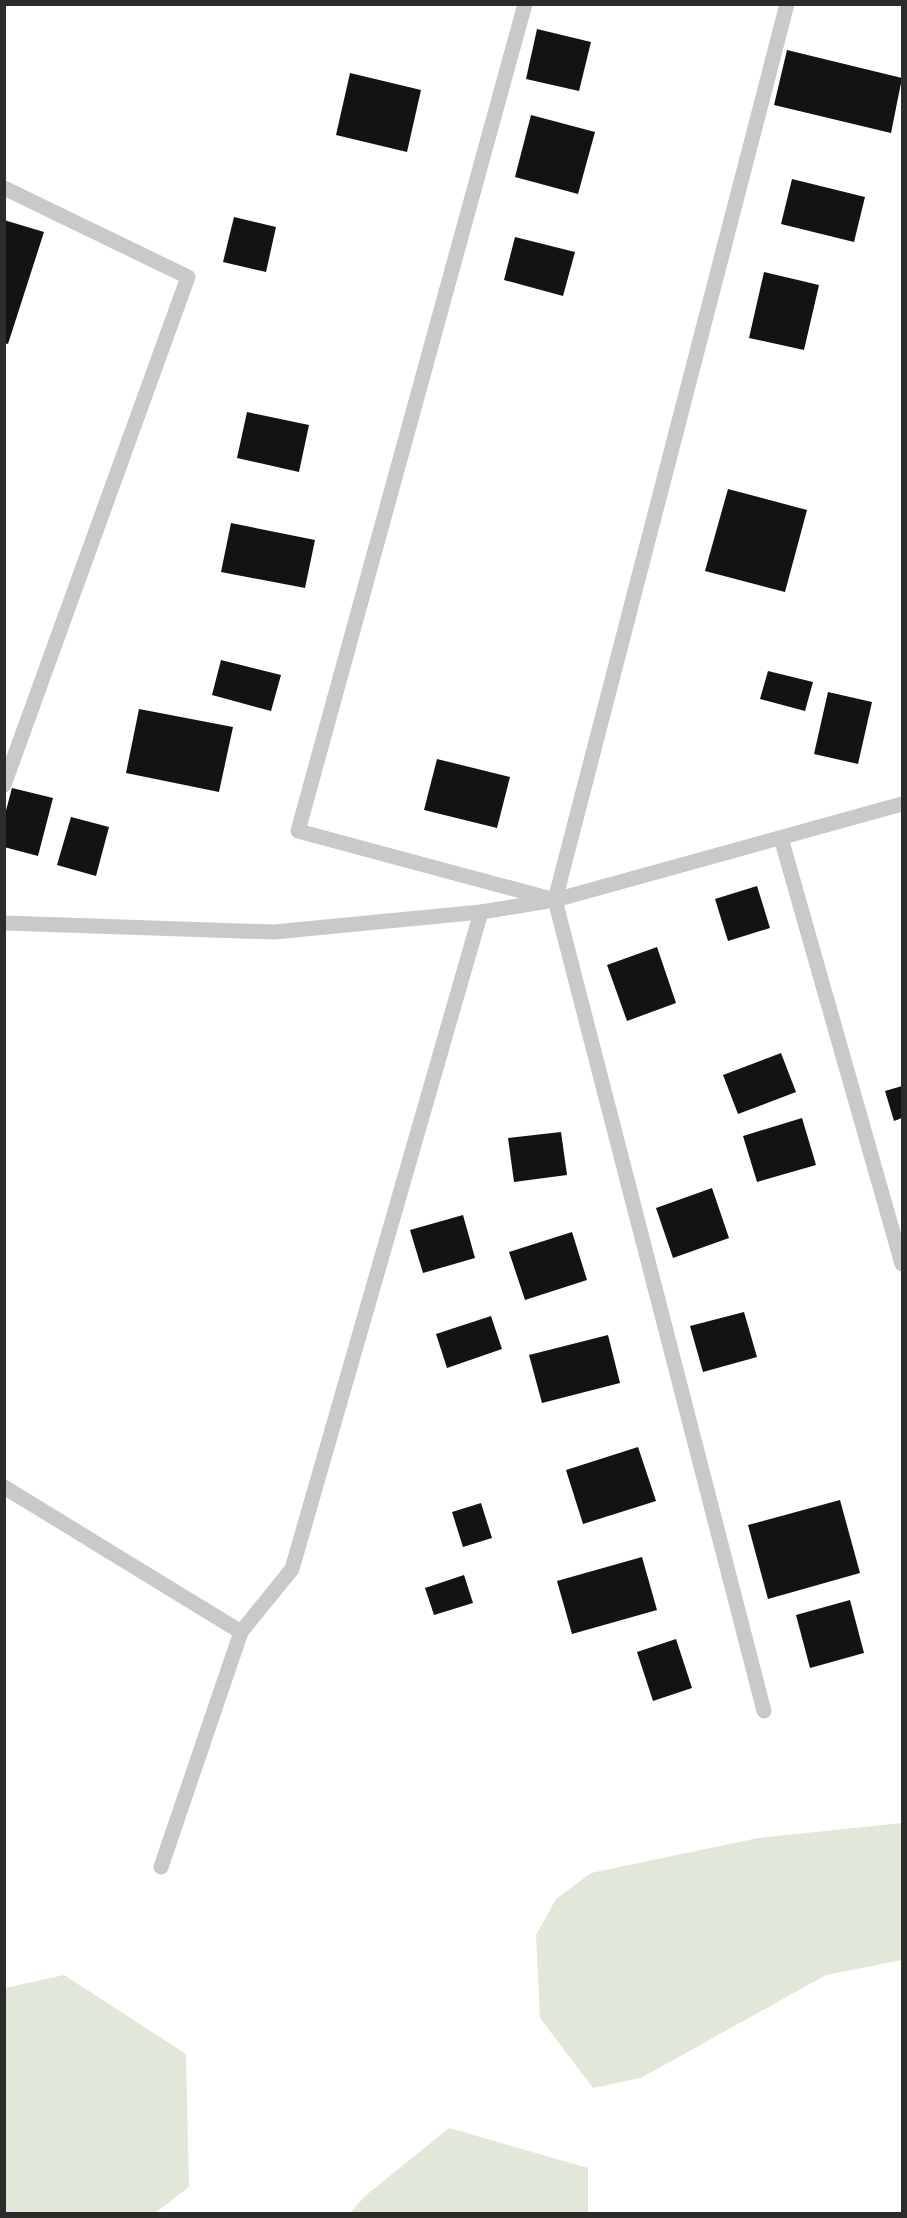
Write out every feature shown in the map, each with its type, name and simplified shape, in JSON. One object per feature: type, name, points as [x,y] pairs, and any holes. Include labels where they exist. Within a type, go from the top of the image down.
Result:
[{"type":"lane","points":[[525,4],[298,831],[555,900]]},
{"type":"lane","points":[[764,1711],[555,900],[787,4]]},
{"type":"lane","points":[[4,188],[188,277],[4,785]]},
{"type":"lane","points":[[4,923],[274,932],[481,912],[555,900],[903,804]]},
{"type":"lane","points":[[781,838],[903,1264]]},
{"type":"lane","points":[[162,1867],[241,1632],[292,1569],[481,912]]},
{"type":"lane","points":[[4,1486],[241,1632]]},
{"type":"shaded area","points":[[902,1823],[902,1960],[826,1975],[641,2078],[593,2088],[540,2018],[536,1935],[556,1899],[591,1873],[758,1838]]},
{"type":"shaded area","points":[[64,1975],[186,2054],[189,2187],[155,2213],[5,2213],[5,1988]]},
{"type":"shaded area","points":[[449,2128],[588,2168],[588,2213],[350,2213],[365,2196]]},
{"type":"building","points":[[537,29],[591,42],[579,91],[526,79]]},
{"type":"building","points":[[787,50],[902,78],[891,133],[774,105]]},
{"type":"building","points":[[350,73],[421,90],[407,152],[336,135]]},
{"type":"building","points":[[531,115],[595,132],[578,194],[515,177]]},
{"type":"building","points":[[792,179],[865,197],[854,242],[781,224]]},
{"type":"building","points":[[234,217],[276,227],[266,272],[223,262]]},
{"type":"building","points":[[4,220],[44,232],[8,344],[4,343]]},
{"type":"building","points":[[515,237],[575,252],[563,296],[504,280]]},
{"type":"building","points":[[764,272],[819,285],[804,350],[749,338]]},
{"type":"building","points":[[247,412],[309,425],[299,472],[237,458]]},
{"type":"building","points":[[728,489],[807,510],[785,592],[705,571]]},
{"type":"building","points":[[231,523],[315,540],[305,588],[221,572]]},
{"type":"building","points":[[221,660],[281,675],[271,711],[212,695]]},
{"type":"building","points":[[768,671],[813,682],[805,711],[760,699]]},
{"type":"building","points":[[828,692],[872,702],[858,764],[814,754]]},
{"type":"building","points":[[139,709],[233,727],[219,792],[126,773]]},
{"type":"building","points":[[437,759],[510,777],[497,828],[424,810]]},
{"type":"building","points":[[12,788],[53,798],[38,856],[4,847],[4,818]]},
{"type":"building","points":[[71,817],[109,827],[96,876],[57,865]]},
{"type":"building","points":[[757,886],[770,928],[728,941],[715,899]]},
{"type":"building","points":[[657,947],[676,1003],[627,1021],[607,965]]},
{"type":"building","points":[[781,1053],[796,1092],[738,1114],[723,1075]]},
{"type":"building","points":[[902,1086],[902,1118],[894,1121],[885,1091]]},
{"type":"building","points":[[802,1118],[816,1165],[757,1182],[743,1136]]},
{"type":"building","points":[[561,1132],[567,1175],[514,1182],[508,1138]]},
{"type":"building","points":[[712,1188],[729,1238],[673,1258],[656,1208]]},
{"type":"building","points":[[463,1215],[475,1258],[423,1273],[410,1230]]},
{"type":"building","points":[[572,1232],[587,1280],[525,1300],[509,1252]]},
{"type":"building","points":[[744,1312],[757,1357],[703,1372],[690,1326]]},
{"type":"building","points":[[491,1316],[502,1349],[447,1368],[436,1334]]},
{"type":"building","points":[[608,1335],[620,1383],[542,1403],[529,1355]]},
{"type":"building","points":[[638,1447],[656,1501],[583,1524],[566,1470]]},
{"type":"building","points":[[840,1500],[860,1573],[768,1599],[748,1525]]},
{"type":"building","points":[[481,1503],[492,1538],[463,1547],[452,1512]]},
{"type":"building","points":[[642,1557],[657,1610],[572,1634],[557,1581]]},
{"type":"building","points":[[464,1575],[473,1603],[434,1615],[425,1588]]},
{"type":"building","points":[[850,1600],[864,1653],[810,1668],[796,1615]]},
{"type":"building","points":[[676,1639],[692,1688],[653,1701],[637,1652]]}]
